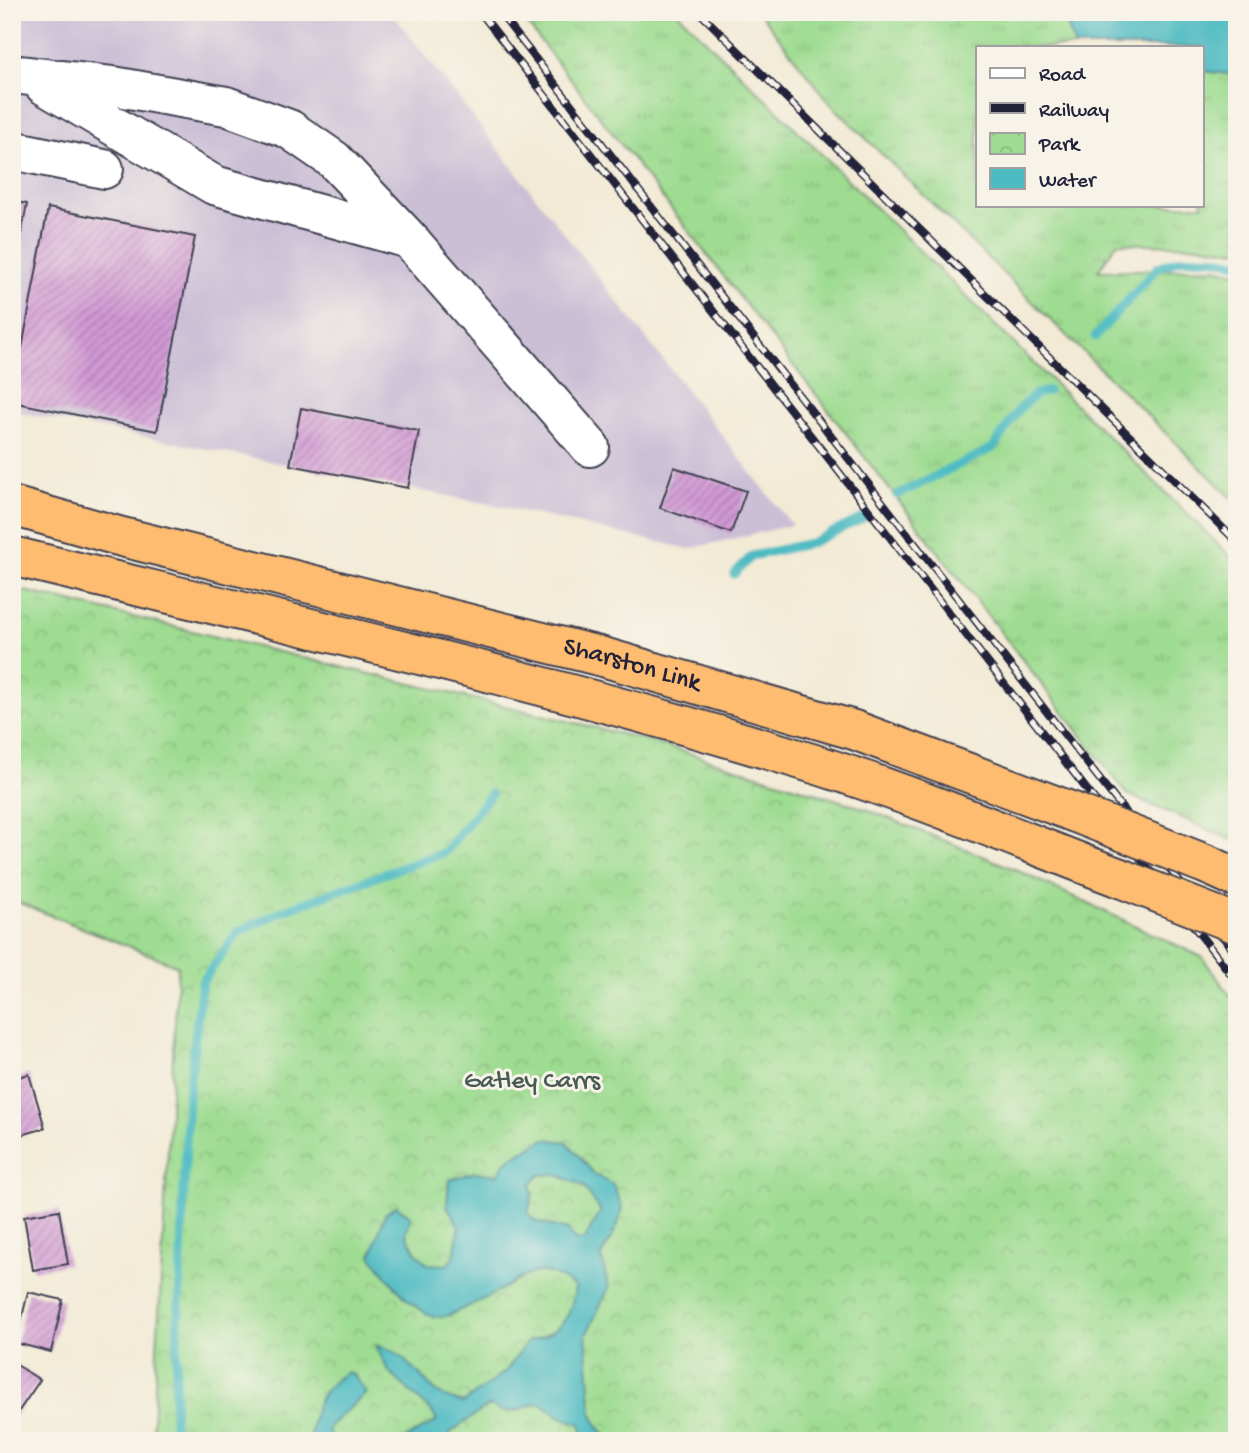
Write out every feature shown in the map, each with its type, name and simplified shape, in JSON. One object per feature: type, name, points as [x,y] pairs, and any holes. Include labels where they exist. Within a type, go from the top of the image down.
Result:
[{"type":"highway","name":"Sharston Link","points":[[12,506],[122,537],[603,657],[854,730],[1222,872]]},
{"type":"highway","name":"Sharston Link","points":[[12,556],[590,699],[820,766],[918,799],[1237,924]]},
{"type":"lane","points":[[23,77],[214,185],[409,239]]},
{"type":"lane","points":[[23,77],[113,86],[226,106],[289,128],[334,160],[409,239],[590,447]]},
{"type":"lane","points":[[12,150],[104,169]]},
{"type":"shaded area","points":[[12,12],[391,12],[792,525],[689,549],[499,506],[12,411]]},
{"type":"green space","points":[[518,12],[677,12],[1237,563],[1237,842],[1127,794]]},
{"type":"green space","points":[[759,12],[1237,12],[1237,251],[1204,246],[1117,243],[1098,271],[1215,268],[1237,273],[1237,503],[830,103]]},
{"type":"green space","name":"Gatley Carrs","points":[[12,588],[650,741],[866,809],[1012,868],[1202,957],[1237,1005],[1237,1441],[152,1441],[178,966],[12,900]]},
{"type":"water","points":[[1063,12],[1237,12],[1237,75],[1204,71],[1204,46],[1075,46]]},
{"type":"water","points":[[545,1139],[567,1142],[595,1175],[613,1185],[622,1207],[618,1225],[601,1257],[609,1288],[586,1335],[592,1415],[601,1431],[612,1441],[585,1441],[580,1424],[559,1416],[541,1403],[509,1412],[489,1405],[450,1433],[447,1441],[401,1441],[437,1421],[432,1412],[389,1372],[376,1346],[402,1357],[440,1394],[463,1403],[506,1371],[528,1341],[556,1329],[571,1308],[575,1287],[554,1275],[538,1272],[452,1314],[436,1317],[424,1312],[406,1298],[371,1256],[385,1214],[396,1206],[411,1216],[406,1234],[416,1252],[427,1264],[447,1265],[454,1257],[459,1226],[447,1206],[449,1180],[475,1172],[497,1175],[507,1160]],"holes":[[[555,1174],[583,1186],[601,1211],[584,1241],[574,1239],[568,1230],[535,1221],[528,1212],[533,1194],[531,1184],[540,1175]]]},
{"type":"water","points":[[347,1372],[354,1375],[366,1393],[328,1429],[332,1441],[310,1441],[315,1409],[323,1393]]},
{"type":"building","points":[[12,201],[27,204],[14,273],[12,273]]},
{"type":"building","points":[[48,208],[195,237],[157,431],[12,402]]},
{"type":"building","points":[[301,408],[419,431],[408,488],[290,465]]},
{"type":"building","points":[[674,467],[746,491],[731,533],[660,508]]},
{"type":"building","points":[[29,1074],[45,1128],[12,1138],[12,1079]]},
{"type":"building","points":[[59,1210],[68,1264],[33,1270],[24,1216]]},
{"type":"building","points":[[28,1292],[63,1300],[51,1352],[16,1343]]},
{"type":"building","points":[[12,1362],[40,1380],[12,1421]]},
{"type":"waterway","points":[[1095,337],[1158,267],[1181,259],[1210,258],[1237,263]]},
{"type":"waterway","points":[[897,495],[993,448],[1020,408],[1036,394],[1048,391]]},
{"type":"waterway","points":[[734,574],[752,556],[811,543],[863,518]]},
{"type":"waterway","points":[[173,1441],[188,1096],[202,982],[238,932],[287,909],[445,852],[491,794]]},
{"type":"railway","points":[[480,12],[1237,982]]},
{"type":"railway","points":[[499,12],[1237,955]]},
{"type":"railway","points":[[699,12],[1237,542]]}]
